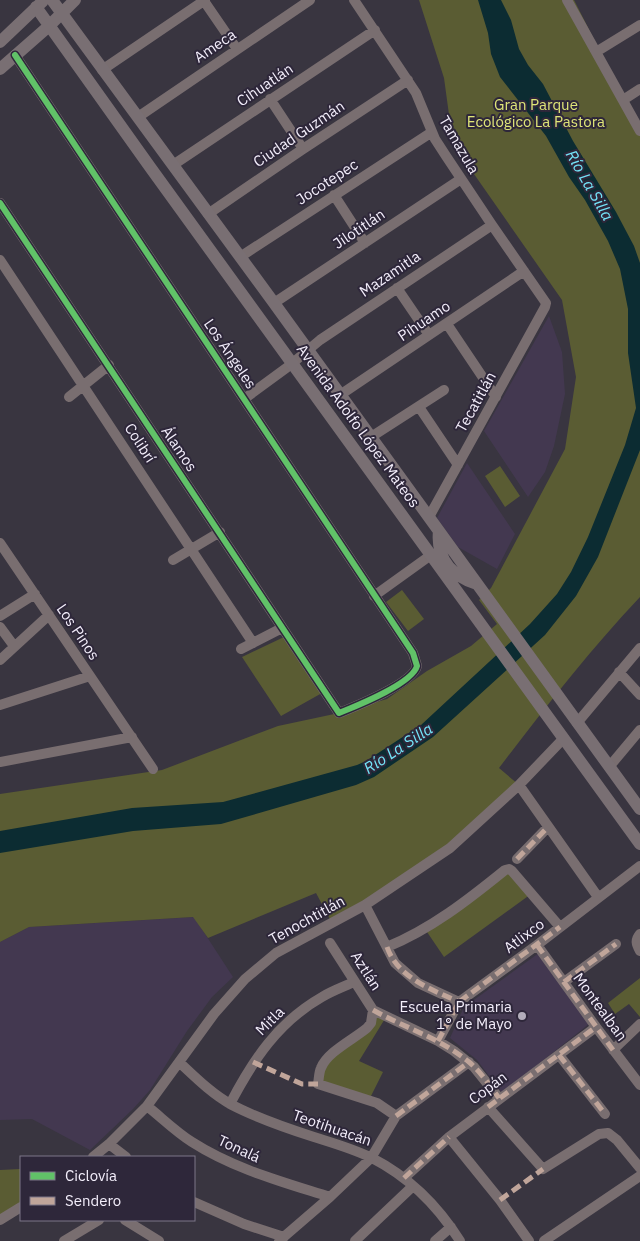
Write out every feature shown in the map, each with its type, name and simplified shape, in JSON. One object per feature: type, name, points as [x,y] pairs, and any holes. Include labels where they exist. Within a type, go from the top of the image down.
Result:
[{"type":"main road","name":"Avenida Adolfo López Mateos","points":[[52,0],[640,809]]},
{"type":"main road","points":[[0,69],[49,26],[75,0]]},
{"type":"main road","name":"Avenida Adolfo López Mateos","points":[[37,2],[49,26],[640,844]]},
{"type":"main road","points":[[0,42],[37,2]]},
{"type":"main road","points":[[150,167],[169,160]]},
{"type":"street","points":[[102,70],[205,0],[236,50]]},
{"type":"street","name":"Ameca","points":[[138,118],[310,0]]},
{"type":"street","name":"Tamazula","points":[[354,0],[408,80],[419,99],[432,132],[460,179],[545,300]]},
{"type":"street","points":[[572,2],[596,52],[640,131]]},
{"type":"street","points":[[596,52],[640,25]]},
{"type":"street","name":"Cihuatlán","points":[[169,160],[270,99],[375,30]]},
{"type":"street","name":"Los Ángeles","points":[[15,55],[413,653],[416,661],[416,670],[408,677],[377,697],[339,713],[337,711]]},
{"type":"street","name":"Ciudad Guzmán","points":[[208,214],[408,80]]},
{"type":"street","points":[[623,100],[640,89]]},
{"type":"street","points":[[270,99],[303,149]]},
{"type":"street","name":"Jocotepec","points":[[240,257],[432,132]]},
{"type":"street","name":"Jilotitlán","points":[[274,303],[460,179]]},
{"type":"street","points":[[334,195],[365,243]]},
{"type":"street","name":"Álamos","points":[[0,202],[337,711]]},
{"type":"street","name":"Mazamitla","points":[[244,399],[320,340],[492,226]]},
{"type":"street","name":"Colibrí","points":[[0,260],[253,643]]},
{"type":"street","name":"Pihuamo","points":[[340,395],[524,271]]},
{"type":"street","points":[[396,288],[429,335]]},
{"type":"street","name":"Tecatitlán","points":[[428,517],[545,307],[545,300]]},
{"type":"street","points":[[447,324],[496,396]]},
{"type":"street","points":[[69,397],[109,365]]},
{"type":"street","points":[[370,437],[444,390]]},
{"type":"street","points":[[419,406],[458,465]]},
{"type":"street","points":[[173,560],[220,532]]},
{"type":"street","name":"Los Pinos","points":[[0,543],[153,769]]},
{"type":"street","points":[[374,596],[431,554]]},
{"type":"street","points":[[0,616],[35,594]]},
{"type":"street","points":[[0,660],[48,614]]},
{"type":"street","points":[[0,626],[14,646]]},
{"type":"street","points":[[241,648],[282,628]]},
{"type":"street","points":[[573,718],[640,648]]},
{"type":"street","points":[[619,672],[640,695]]},
{"type":"street","points":[[0,705],[90,676]]},
{"type":"street","points":[[609,767],[640,730]]},
{"type":"street","points":[[0,762],[132,737]]},
{"type":"street","name":"Tenochtitlán","points":[[94,1156],[110,1144],[147,1106],[230,994],[259,966],[294,943],[365,904],[450,848],[519,785],[564,738]]},
{"type":"street","points":[[519,785],[598,897]]},
{"type":"street","points":[[517,859],[548,827]]},
{"type":"street","name":"Atlixco","points":[[438,1041],[459,1002],[560,928],[640,866]]},
{"type":"street","points":[[387,947],[410,937],[443,917],[505,870],[509,869],[560,928]]},
{"type":"street","points":[[365,904],[395,963],[410,977],[459,1002]]},
{"type":"street","points":[[638,936],[636,946],[640,951]]},
{"type":"street","name":"Aztlán","points":[[330,943],[373,1010],[438,1041],[469,1062],[499,1098]]},
{"type":"street","points":[[564,982],[616,944]]},
{"type":"street","name":"Montealban","points":[[537,945],[640,1086]]},
{"type":"street","name":"Mitla","points":[[230,1104],[253,1062],[280,1029],[322,997],[354,982]]},
{"type":"street","points":[[373,1010],[367,1028],[323,1063],[320,1068],[318,1084],[377,1103],[396,1116]]},
{"type":"street","points":[[613,1050],[640,1024]]},
{"type":"street","name":"Copán","points":[[404,1178],[449,1137],[596,1027]]},
{"type":"street","points":[[559,1055],[605,1114]]},
{"type":"street","name":"Teotihuacán","points":[[178,1062],[211,1091],[230,1104],[277,1125],[346,1147],[371,1158],[404,1178],[439,1210],[460,1241]]},
{"type":"street","points":[[195,1202],[282,1239],[371,1158],[396,1116],[469,1062]]},
{"type":"street","name":"Tonalá","points":[[147,1106],[181,1135],[216,1155],[259,1175],[330,1197]]},
{"type":"street","points":[[488,1107],[543,1169],[599,1134],[608,1133],[617,1140],[640,1168]]},
{"type":"street","points":[[449,1137],[500,1200],[529,1241]]},
{"type":"street","points":[[110,1144],[125,1156]]},
{"type":"street","points":[[544,1241],[640,1176]]},
{"type":"street","points":[[355,1241],[414,1186]]},
{"type":"street","points":[[0,1220],[20,1208]]},
{"type":"street","points":[[64,1241],[97,1221]]},
{"type":"street","points":[[127,1221],[159,1241]]},
{"type":"street","points":[[435,1241],[451,1227]]},
{"type":"shaded area","points":[[549,316],[562,352],[565,394],[554,446],[545,472],[528,497],[484,431]]},
{"type":"shaded area","points":[[467,463],[515,534],[497,569],[458,547],[437,518]]},
{"type":"shaded area","points":[[194,917],[233,977],[212,997],[187,1031],[150,1090],[133,1109],[90,1150],[32,1119],[0,1120],[0,942],[29,927]]},
{"type":"shaded area","name":"Escuela Primaria 1° de Mayo","points":[[539,953],[589,1024],[502,1093],[477,1060],[450,1038],[464,1007]]},
{"type":"green space","name":"Gran Parque Ecológico La Pastora","points":[[419,0],[574,0],[640,130],[640,597],[585,659],[499,768],[519,785],[466,835],[332,923],[316,893],[208,938],[193,917],[29,927],[0,942],[0,794],[162,770],[278,726],[339,713],[387,699],[427,671],[471,646],[497,624],[479,600],[491,588],[565,449],[576,377],[562,300],[453,144],[444,78]]},
{"type":"green space","points":[[500,466],[520,496],[505,507],[485,476]]},
{"type":"green space","points":[[402,590],[424,619],[408,631],[386,602]]},
{"type":"green space","points":[[284,637],[322,693],[281,716],[242,657]]},
{"type":"green space","points":[[505,870],[531,894],[444,957],[425,929]]},
{"type":"green space","points":[[640,978],[640,1017],[629,1004],[615,1014],[608,1003]]},
{"type":"green space","points":[[373,1010],[386,1017],[359,1061],[383,1072],[369,1100],[318,1084],[320,1068],[362,1033]]},
{"type":"green space","points":[[20,1169],[20,1207],[0,1219],[0,1170]]},
{"type":"water","name":"Río La Silla","points":[[478,0],[501,0],[511,20],[519,49],[528,65],[543,84],[573,141],[616,212],[634,246],[640,263],[640,450],[598,557],[576,596],[545,635],[433,737],[374,777],[356,785],[221,824],[133,831],[0,853],[0,831],[132,808],[223,802],[366,761],[421,725],[530,624],[557,594],[571,572],[588,537],[625,445],[636,408],[628,353],[628,309],[620,269],[608,241],[546,136],[500,77],[491,54],[488,33]]},
{"type":"marked path","points":[[517,859],[548,827]]},
{"type":"marked path","points":[[438,1041],[459,1002],[560,927]]},
{"type":"marked path","points":[[564,982],[616,944]]},
{"type":"marked path","points":[[537,945],[613,1050]]},
{"type":"marked path","points":[[387,947],[392,958],[407,975],[459,1002]]},
{"type":"marked path","points":[[373,1010],[446,1046],[458,1054],[477,1070],[499,1098]]},
{"type":"marked path","points":[[488,1107],[596,1027]]},
{"type":"marked path","points":[[559,1055],[605,1114]]},
{"type":"marked path","points":[[253,1062],[302,1084],[318,1084]]},
{"type":"marked path","points":[[396,1116],[469,1062]]},
{"type":"marked path","points":[[404,1178],[449,1137]]},
{"type":"marked path","points":[[500,1200],[543,1169]]},
{"type":"cycle path","points":[[0,203],[339,713],[382,694],[405,680],[413,673],[417,666],[413,653],[15,55]]},
{"type":"place","name":"Escuela Primaria 1° de Mayo","points":[[522,1016]]}]
